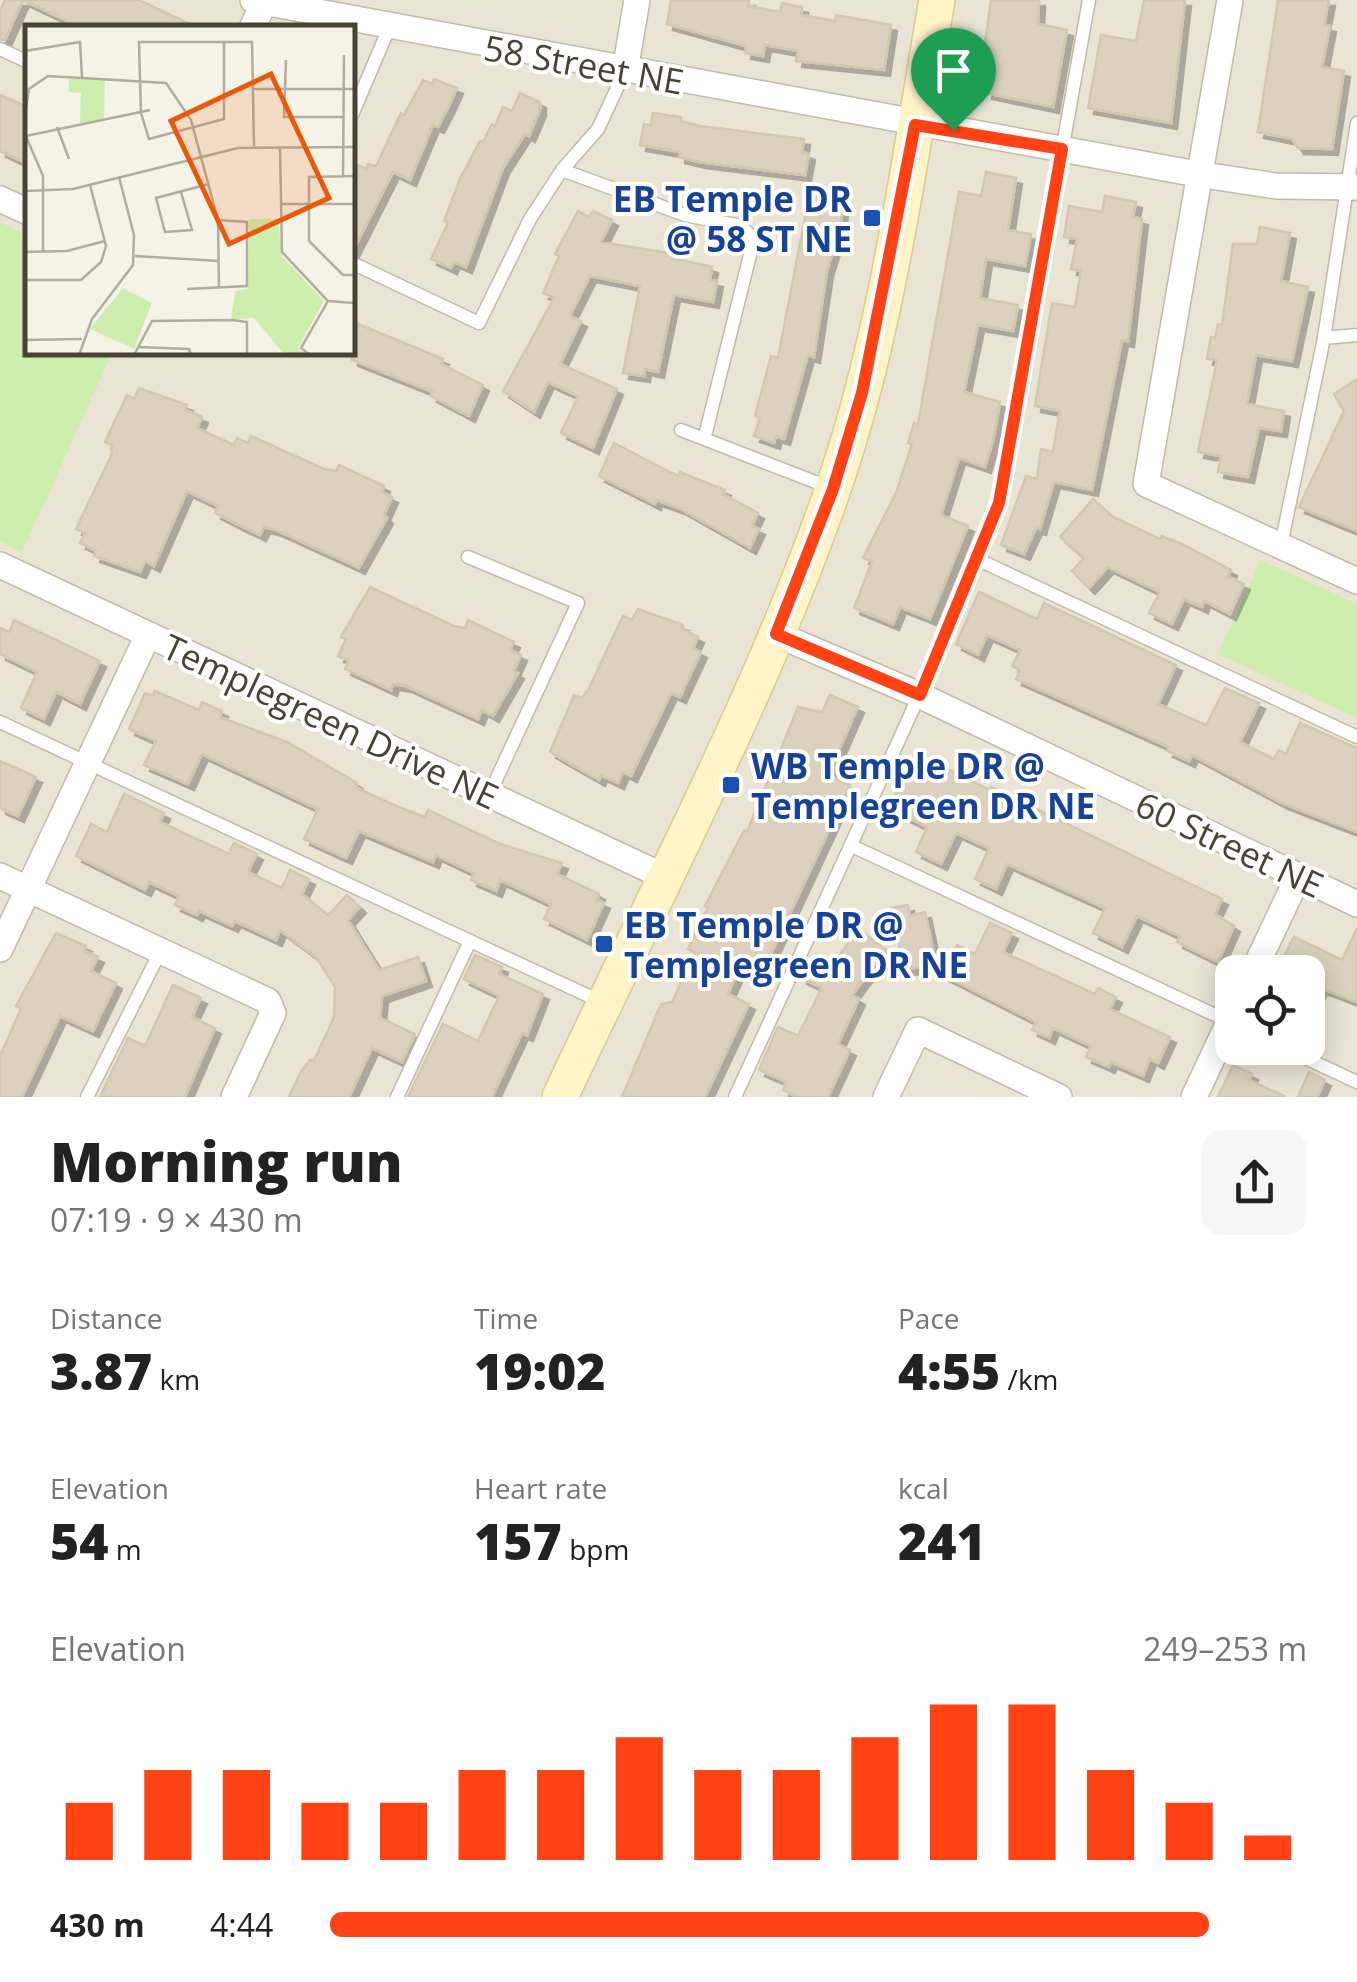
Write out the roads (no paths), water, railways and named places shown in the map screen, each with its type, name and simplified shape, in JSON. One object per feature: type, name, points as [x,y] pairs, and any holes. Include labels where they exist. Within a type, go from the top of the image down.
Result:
[{"type":"street","points":[[626,71],[637,0]]},
{"type":"street","points":[[560,1097],[776,634],[833,489],[862,393],[937,0]]},
{"type":"street","points":[[1230,0],[1146,484],[1357,581]]},
{"type":"street","name":"58 Street NE","points":[[256,11],[389,28],[1198,174],[1276,186],[1352,187]]},
{"type":"street","points":[[0,199],[25,211]]},
{"type":"street","name":"Templegreen Drive NE","points":[[0,565],[663,876]]},
{"type":"street","name":"60 Street NE","points":[[776,634],[920,695],[1357,904]]},
{"type":"street","points":[[0,949],[148,636]]},
{"type":"street","points":[[0,876],[268,1001],[273,1013],[234,1097]]},
{"type":"street","points":[[1261,955],[1298,877]]},
{"type":"street","points":[[886,1097],[918,1030],[1059,1097]]},
{"type":"street","points":[[1194,1097],[1215,1055]]},
{"type":"lane","points":[[735,1097],[920,695],[979,560],[999,503],[1089,0]]},
{"type":"lane","points":[[355,108],[389,28]]},
{"type":"lane","points":[[0,50],[25,61]]},
{"type":"lane","points":[[355,264],[479,323],[530,219],[562,170],[598,129],[626,71]]},
{"type":"lane","points":[[1282,545],[1352,187],[1357,123]]},
{"type":"lane","points":[[562,170],[684,215],[741,226],[754,239],[705,436]]},
{"type":"lane","points":[[1324,338],[1357,335]]},
{"type":"lane","points":[[681,430],[705,436],[833,489]]},
{"type":"lane","points":[[468,556],[578,603],[489,794]]},
{"type":"lane","points":[[979,560],[1357,737]]},
{"type":"lane","points":[[0,722],[604,1003]]},
{"type":"lane","points":[[852,846],[1215,1013]]},
{"type":"lane","points":[[397,1097],[470,942]]},
{"type":"lane","points":[[88,1097],[160,952]]},
{"type":"lane","points":[[1320,1065],[1357,1082]]},
{"type":"place","name":"EB Temple DR @ 58 ST NE","points":[[872,218]]},
{"type":"place","name":"WB Temple DR @ Templegreen DR NE","points":[[731,785]]},
{"type":"place","name":"EB Temple DR @ Templegreen DR NE","points":[[604,944]]}]
